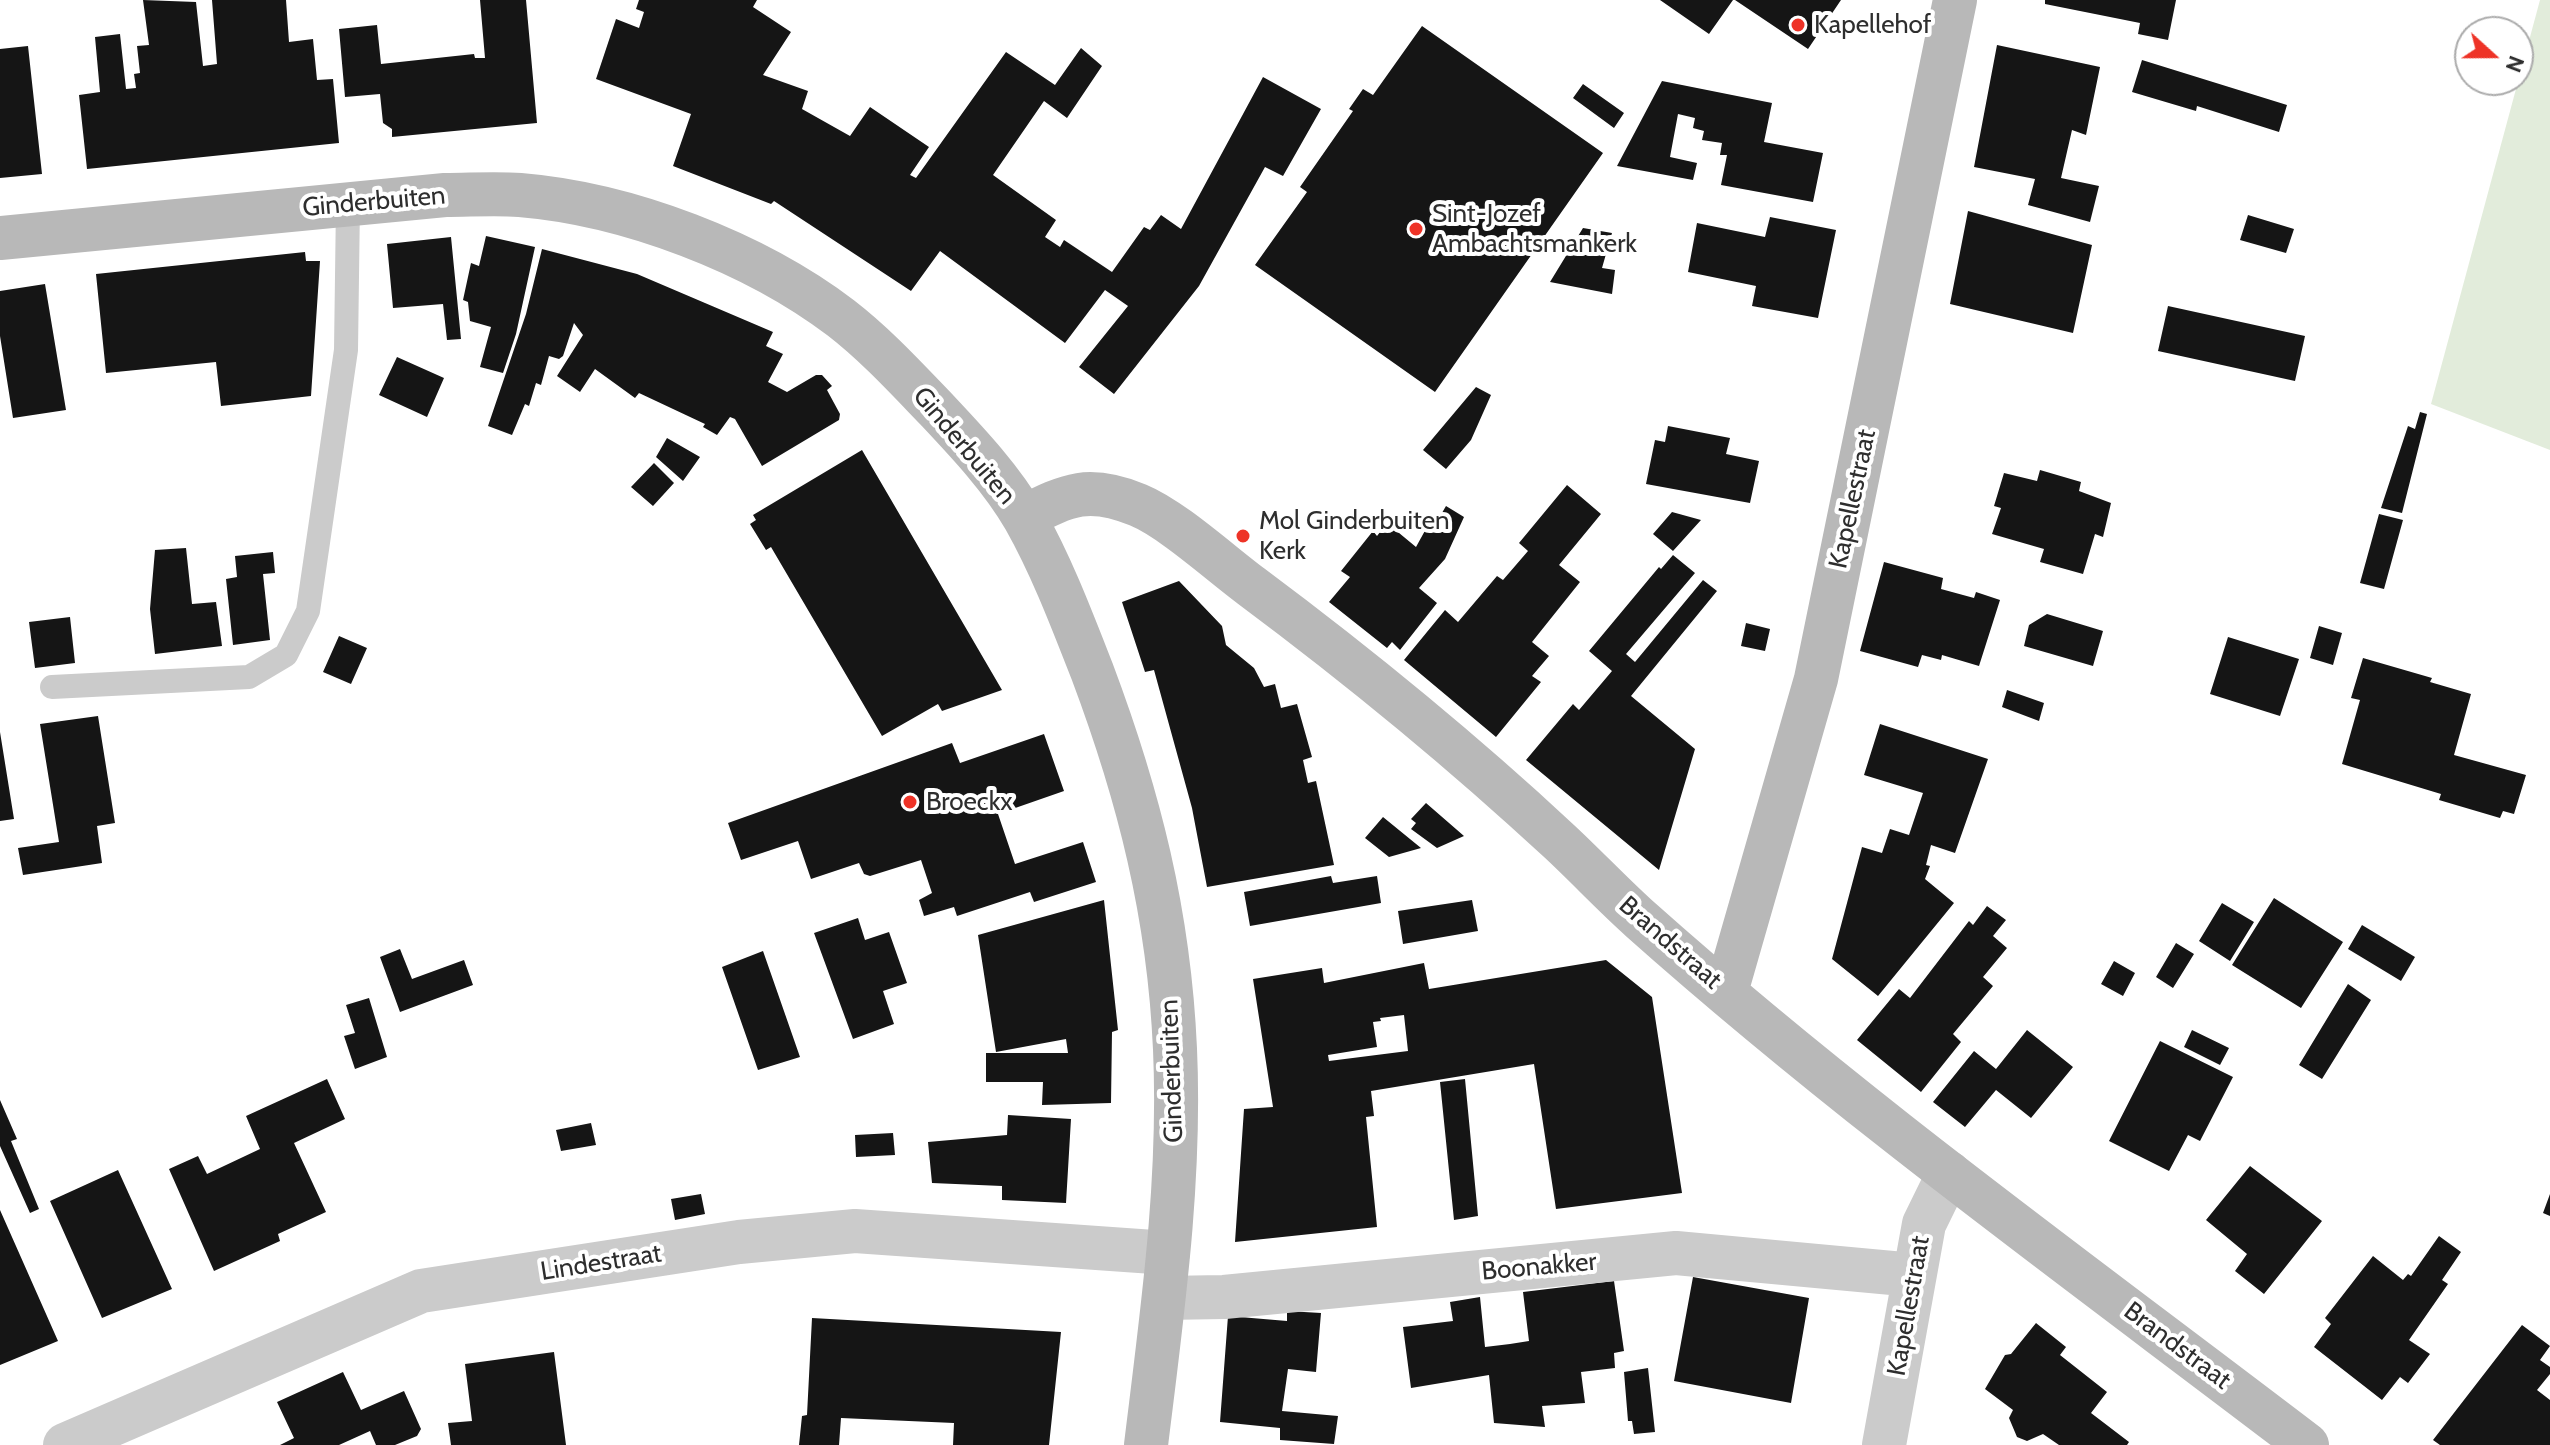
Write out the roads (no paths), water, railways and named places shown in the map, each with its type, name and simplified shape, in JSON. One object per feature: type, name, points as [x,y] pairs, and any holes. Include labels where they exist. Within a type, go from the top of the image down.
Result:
[{"type":"street","name":"Kapellestraat","points":[[1726,992],[1816,679],[1955,0]]},
{"type":"street","name":"Ginderbuiten","points":[[0,238],[445,195],[517,194],[577,202],[664,226],[764,271],[841,318],[905,377],[973,448],[1024,517],[1068,608],[1106,708],[1151,851],[1175,1048],[1175,1185],[1146,1445]]},
{"type":"street","name":"Brandstraat","points":[[1024,517],[1062,497],[1095,490],[1143,506],[1336,650],[1557,839],[1639,919],[1949,1173],[2307,1445]]},
{"type":"street","name":"Kapellestraat","points":[[1884,1445],[1924,1224],[1949,1173]]},
{"type":"street","name":"Lindestraat","points":[[65,1445],[421,1291],[739,1242],[855,1231],[1168,1253]]},
{"type":"street","name":"Boonakker","points":[[1164,1298],[1224,1297],[1676,1253],[1914,1275]]},
{"type":"lane","points":[[52,687],[249,677],[286,655],[308,611],[346,350],[348,203]]},
{"type":"place","name":"Kapellehof","points":[[1798,25]]},
{"type":"place","name":"Sint-Jozef Ambachtsmankerk","points":[[1416,229]]},
{"type":"place","name":"Mol Ginderbuiten Kerk","points":[[1243,536]]},
{"type":"place","name":"Broeckx","points":[[910,802]]}]
